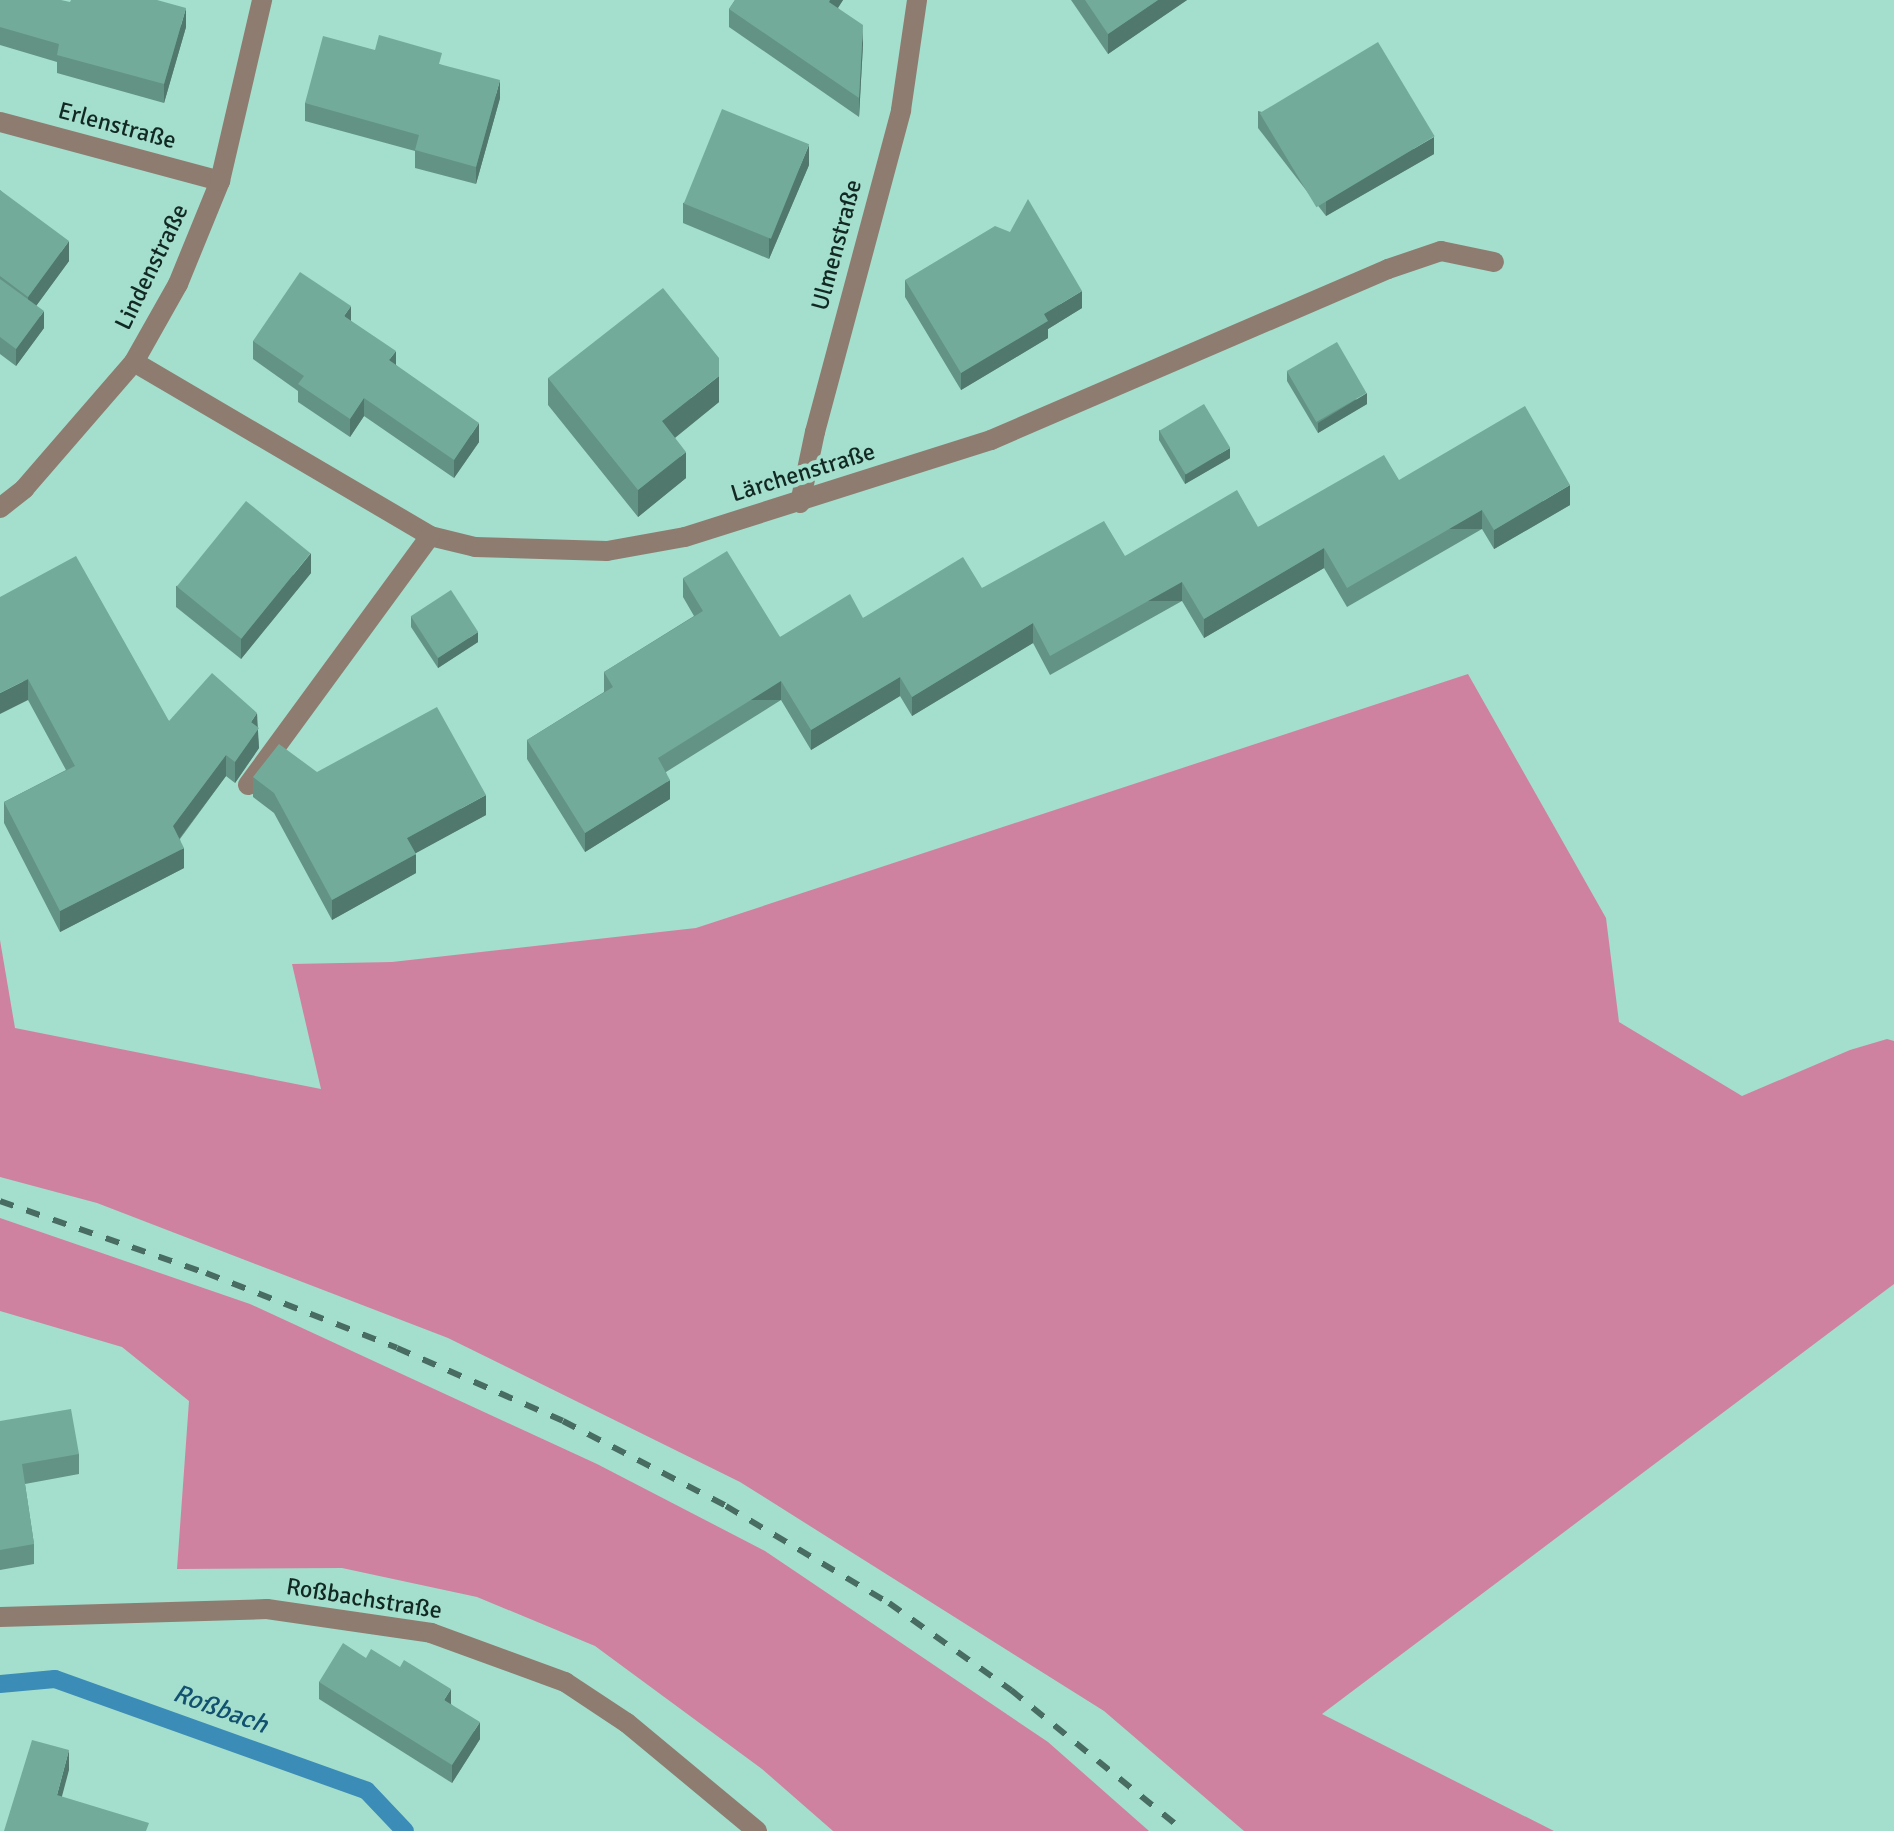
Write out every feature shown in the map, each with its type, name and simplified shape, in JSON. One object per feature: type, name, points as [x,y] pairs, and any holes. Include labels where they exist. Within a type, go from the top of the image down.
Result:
[{"type":"street","name":"Lindenstraße","points":[[0,508],[24,489],[134,362],[178,284],[220,181],[262,0]]},
{"type":"street","name":"Ulmenstraße","points":[[800,503],[815,432],[901,110],[917,0]]},
{"type":"street","name":"Erlenstraße","points":[[0,122],[220,181]]},
{"type":"street","name":"Lärchenstraße","points":[[134,362],[430,536],[475,547],[607,551],[685,537],[991,440],[1388,269],[1441,251],[1494,262]]},
{"type":"street","points":[[248,785],[430,536]]},
{"type":"street","name":"Roßbachstraße","points":[[0,1617],[267,1609],[431,1633],[565,1682],[627,1723],[757,1831]]},
{"type":"shaded area","points":[[1468,674],[1606,918],[1619,1022],[1742,1096],[1850,1050],[1887,1039],[1894,1041],[1894,1284],[1322,1714],[1554,1831],[1244,1831],[1104,1711],[740,1482],[448,1338],[97,1203],[0,1177],[0,940],[15,1028],[321,1089],[292,964],[392,962],[696,928]]},
{"type":"shaded area","points":[[0,1218],[250,1304],[597,1464],[765,1551],[1048,1742],[1149,1831],[833,1831],[762,1769],[595,1646],[477,1597],[342,1568],[177,1569],[189,1401],[122,1347],[0,1311]]},
{"type":"building","points":[[0,0],[157,0],[186,8],[164,84],[57,55],[59,44],[0,27]]},
{"type":"building","points":[[735,0],[830,0],[863,25],[859,98],[729,9]]},
{"type":"building","points":[[1085,0],[1158,0],[1108,34]]},
{"type":"building","points":[[379,35],[442,53],[439,64],[500,80],[476,167],[415,150],[419,135],[305,103],[323,36],[375,50]]},
{"type":"building","points":[[1378,42],[1435,136],[1316,207],[1260,113]]},
{"type":"building","points":[[722,109],[809,144],[771,239],[684,204]]},
{"type":"building","points":[[0,190],[69,241],[28,297],[0,276]]},
{"type":"building","points":[[1028,199],[1082,291],[1044,314],[1048,321],[961,373],[905,280],[995,226],[1010,232]]},
{"type":"building","points":[[300,272],[351,306],[344,316],[396,351],[389,360],[479,423],[454,460],[364,398],[350,419],[298,384],[304,376],[253,341]]},
{"type":"building","points":[[0,279],[44,311],[16,349],[0,337]]},
{"type":"building","points":[[663,288],[719,358],[719,376],[662,421],[686,452],[638,490],[548,378]]},
{"type":"building","points":[[1337,342],[1366,393],[1316,422],[1287,371]]},
{"type":"building","points":[[1204,404],[1230,448],[1186,474],[1159,431]]},
{"type":"building","points":[[1525,406],[1570,485],[1494,530],[1482,510],[1347,588],[1324,548],[1204,619],[1182,582],[1050,656],[1033,623],[912,697],[900,677],[811,730],[781,681],[658,758],[670,780],[585,833],[527,740],[613,687],[604,672],[703,611],[683,578],[727,551],[780,637],[850,594],[863,618],[963,557],[982,588],[1104,521],[1125,556],[1237,490],[1258,527],[1384,455],[1399,480]]},
{"type":"building","points":[[246,501],[311,553],[241,639],[177,586]]},
{"type":"building","points":[[76,556],[169,721],[212,673],[257,713],[251,722],[259,728],[235,762],[226,755],[173,826],[184,848],[60,911],[4,802],[75,766],[28,679],[0,693],[0,597]]},
{"type":"building","points":[[451,590],[478,632],[438,658],[411,616]]},
{"type":"building","points":[[437,707],[486,795],[407,838],[416,854],[332,900],[274,793],[253,777],[279,744],[317,772]]},
{"type":"building","points":[[71,1409],[79,1454],[22,1464],[34,1544],[0,1550],[0,1421]]},
{"type":"building","points":[[343,1643],[366,1658],[371,1649],[400,1667],[404,1660],[451,1689],[444,1700],[480,1722],[452,1765],[319,1682]]},
{"type":"building","points":[[32,1740],[69,1750],[57,1795],[149,1823],[146,1831],[4,1831]]},
{"type":"waterway","name":"Roßbach","points":[[0,1684],[55,1679],[367,1791],[405,1831]]},
{"type":"railway","points":[[0,1201],[206,1273],[397,1348],[563,1421],[726,1506],[889,1603],[1011,1690],[1184,1831]]}]
